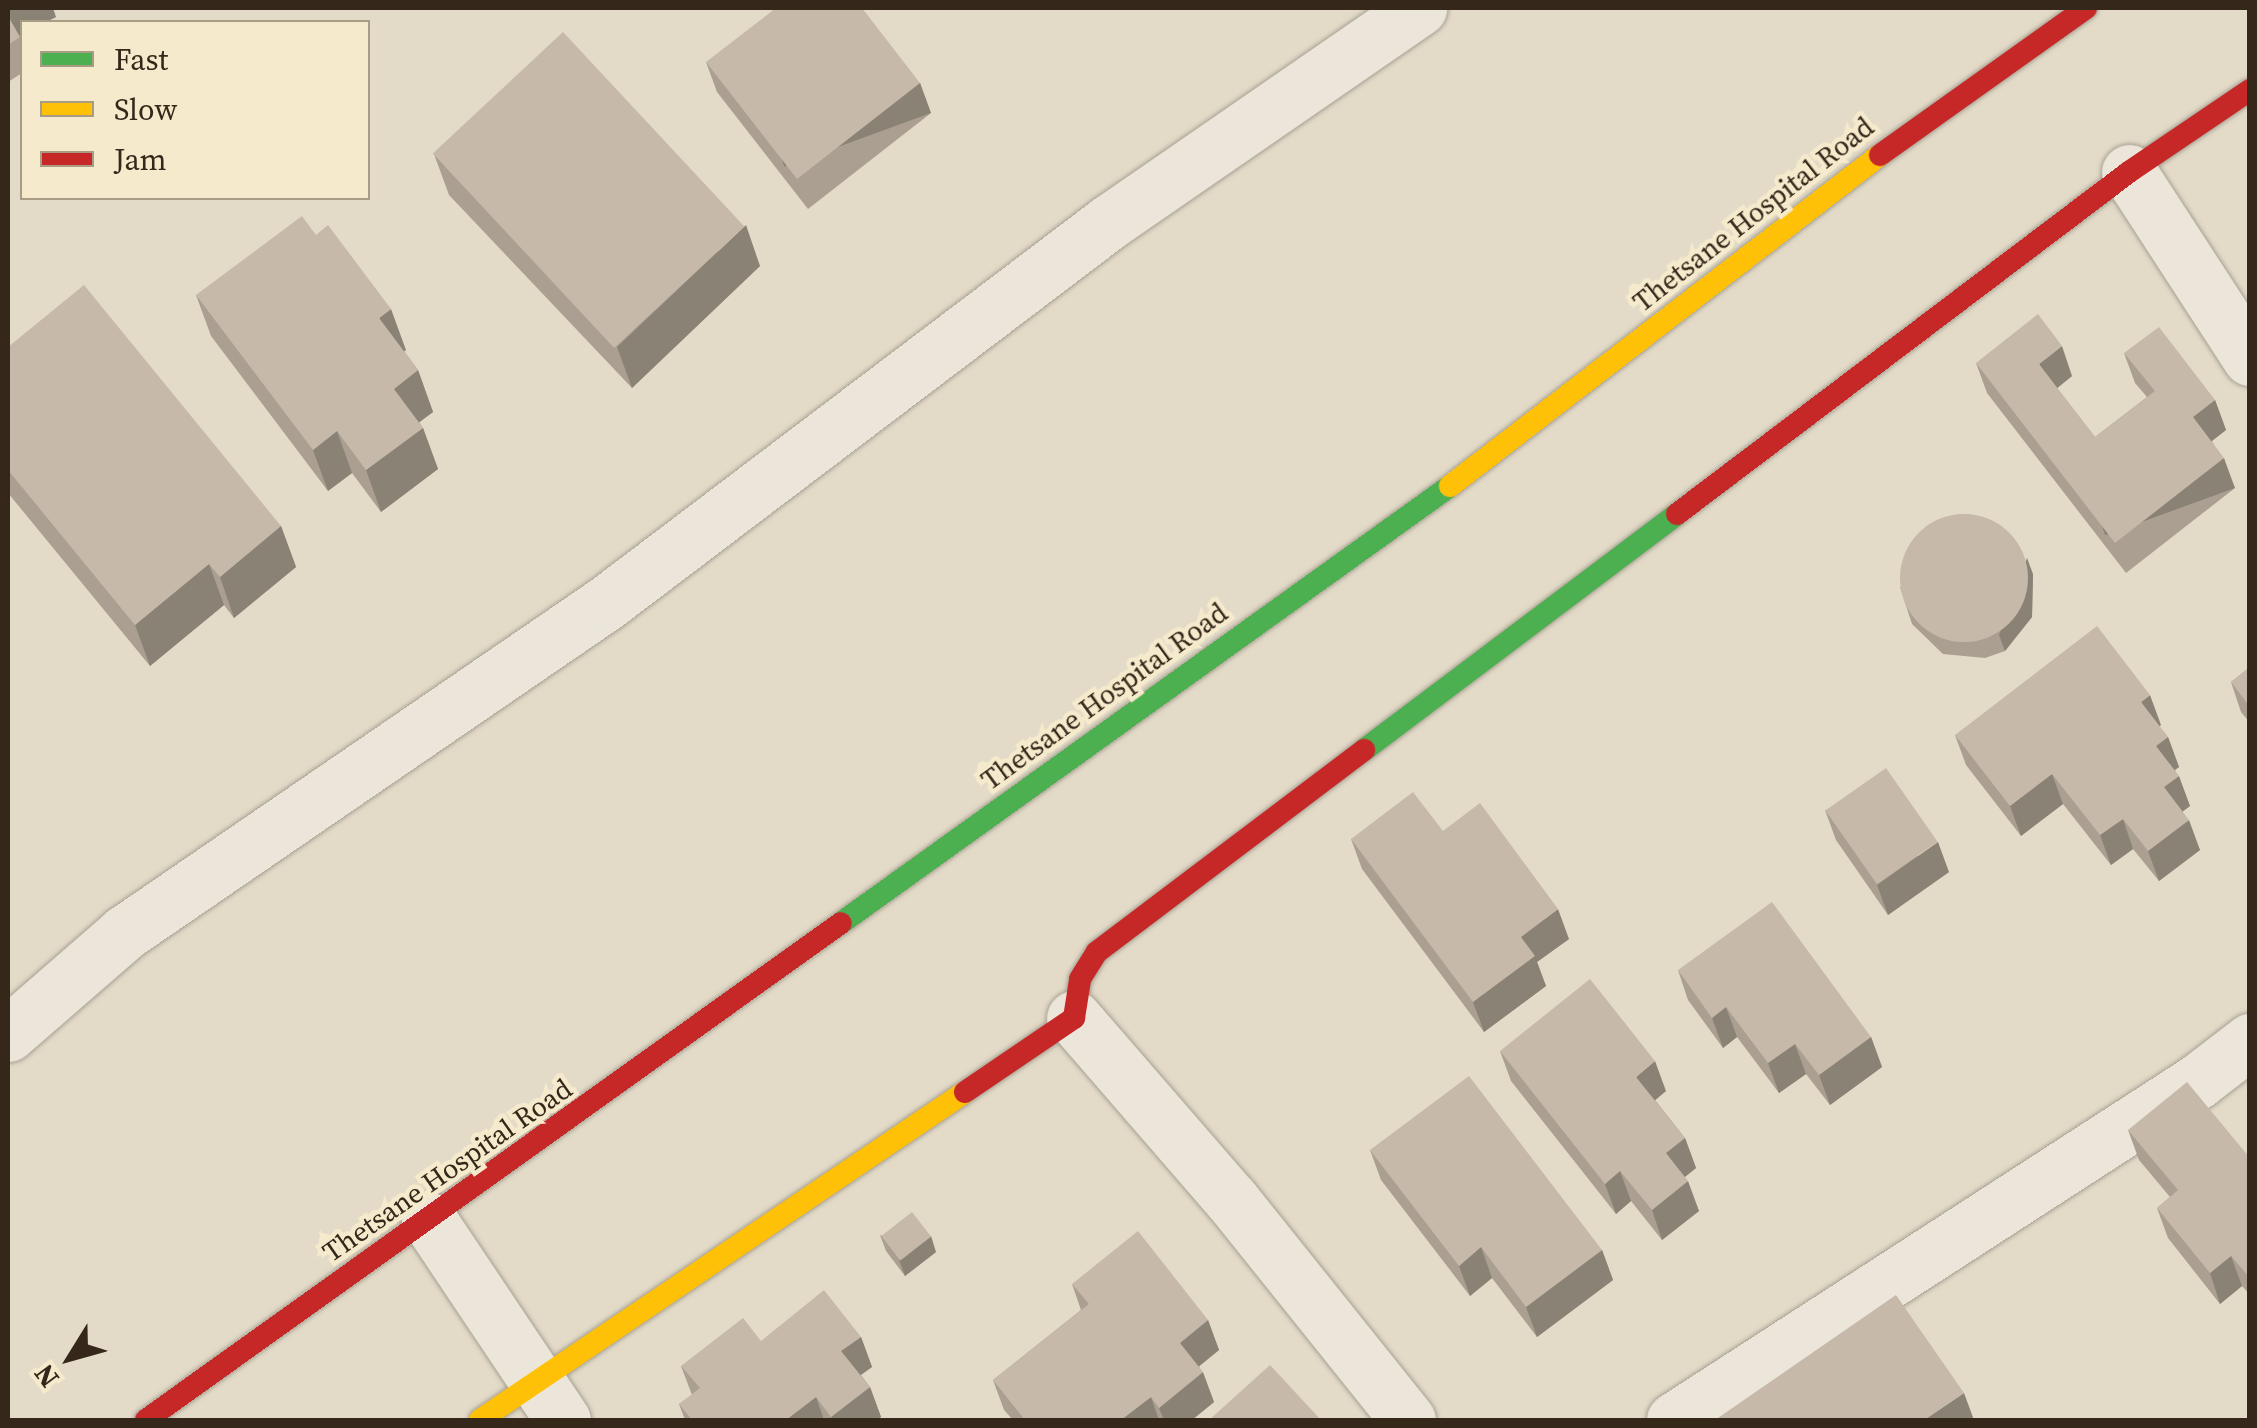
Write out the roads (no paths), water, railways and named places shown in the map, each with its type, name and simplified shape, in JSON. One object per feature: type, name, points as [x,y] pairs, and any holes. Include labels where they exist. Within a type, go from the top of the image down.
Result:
[{"type":"main road","name":"Thetsane Hospital Road","points":[[146,1420],[1422,507],[1907,134],[2086,8]]},
{"type":"main road","points":[[480,1420],[549,1401],[1074,1018],[1080,979],[1098,952],[2128,172],[2250,90]]},
{"type":"street","points":[[8,1034],[124,933],[606,603],[1064,255],[1419,8]]},
{"type":"street","points":[[2128,172],[2250,358]]},
{"type":"street","points":[[1074,1018],[1231,1199],[1408,1420]]},
{"type":"street","points":[[1674,1420],[2198,1082],[2250,1041]]},
{"type":"street","points":[[429,1220],[549,1401]]}]
